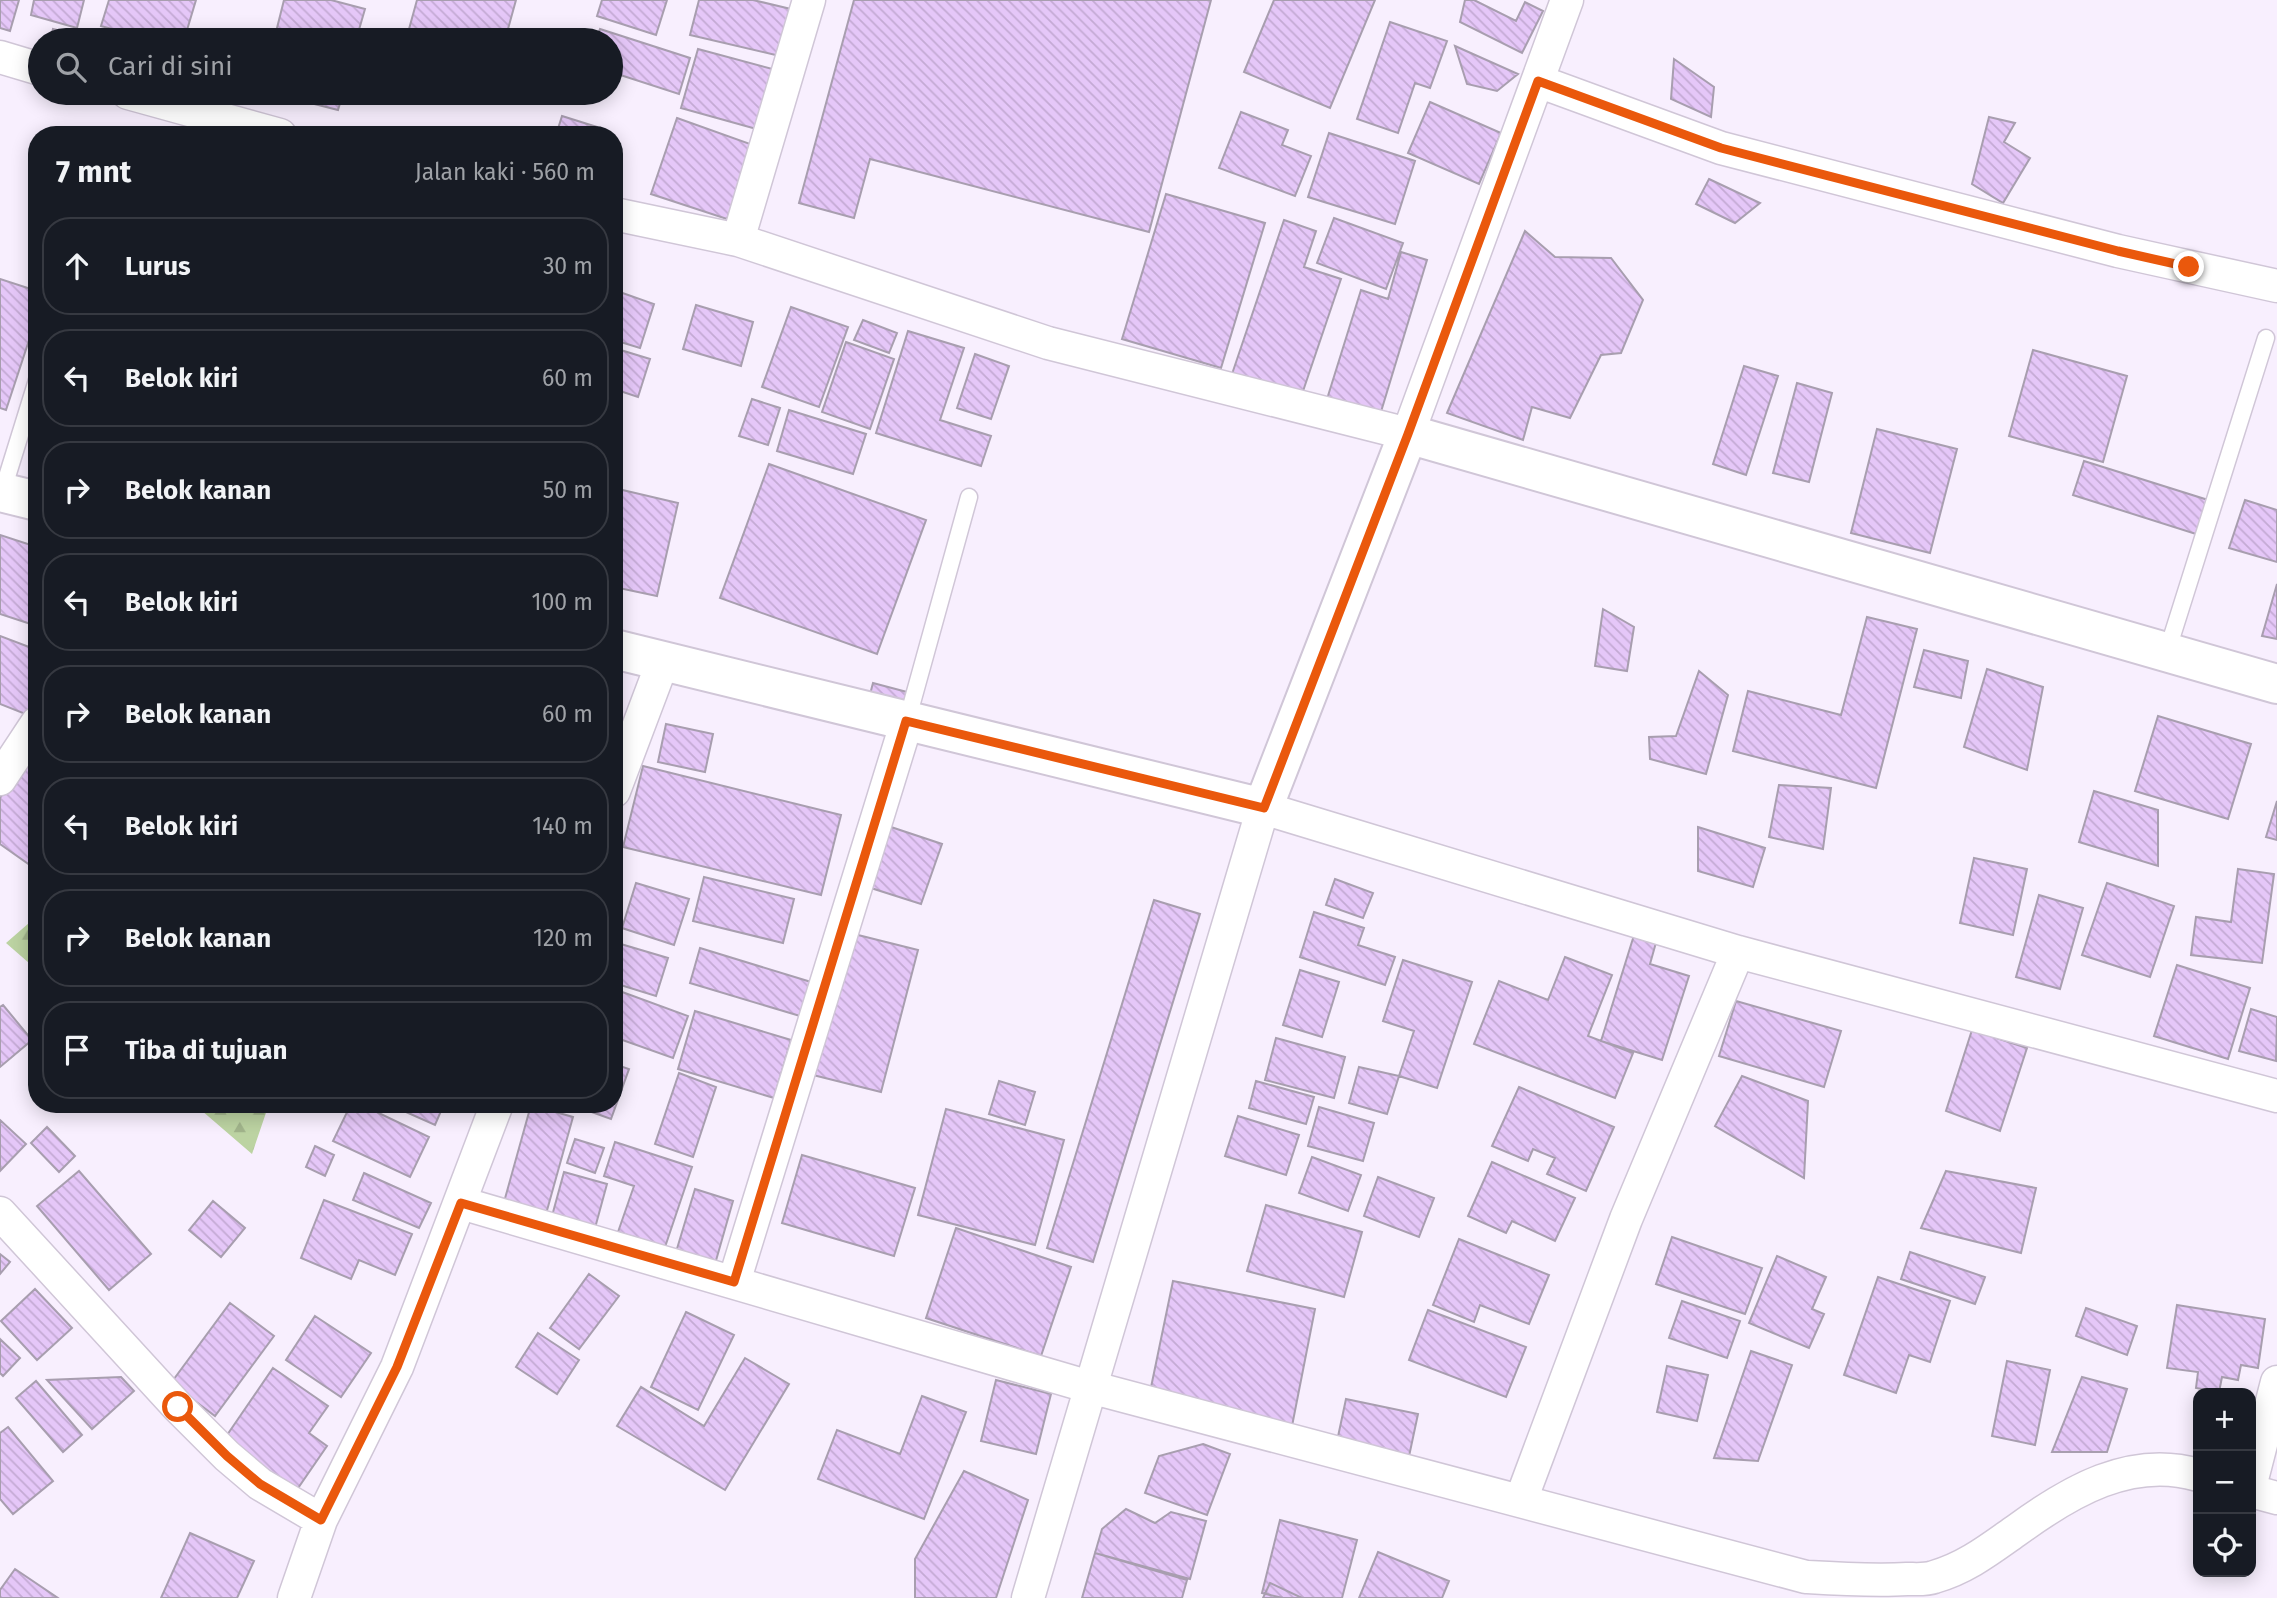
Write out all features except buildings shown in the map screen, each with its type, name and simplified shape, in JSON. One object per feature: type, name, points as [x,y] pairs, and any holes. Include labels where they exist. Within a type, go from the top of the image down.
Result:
[{"type":"main road","points":[[623,651],[1264,808],[1408,434],[2277,684]]},
{"type":"street","points":[[738,240],[809,0]]},
{"type":"street","points":[[623,216],[738,240],[1048,343],[1408,434],[1567,0]]},
{"type":"street","points":[[0,57],[28,65]]},
{"type":"street","points":[[1538,81],[1721,148],[2118,251],[2277,286]]},
{"type":"street","points":[[171,105],[247,126]]},
{"type":"street","points":[[623,767],[663,662]]},
{"type":"street","points":[[734,1282],[906,721]]},
{"type":"street","points":[[0,779],[28,737]]},
{"type":"street","points":[[1028,1598],[1264,808],[1738,951],[2277,1096]]},
{"type":"street","points":[[1521,1500],[1622,1230],[1738,951]]},
{"type":"street","points":[[294,1598],[321,1520],[397,1367],[494,1113]]},
{"type":"street","points":[[461,1203],[1090,1387],[1806,1577],[1877,1581],[1931,1578],[1971,1562],[2020,1527],[2088,1485],[2139,1470],[2182,1470],[2193,1473]]},
{"type":"street","points":[[0,1213],[178,1407],[227,1456],[260,1484],[321,1520]]},
{"type":"street","points":[[2256,1463],[2277,1381]]},
{"type":"street","points":[[2256,1492],[2277,1498]]},
{"type":"lane","points":[[2167,652],[2266,338]]},
{"type":"lane","points":[[13,495],[28,423]]},
{"type":"lane","points":[[906,721],[969,497]]},
{"type":"green space","points":[[28,924],[28,962],[6,943]]},
{"type":"green space","points":[[204,1113],[266,1113],[252,1154]]},
{"type":"route","points":[[178,1407],[227,1456],[260,1484],[321,1520],[397,1367],[461,1203],[734,1282],[906,721],[1264,808],[1408,434],[1538,81],[1721,148],[2189,267]]}]
